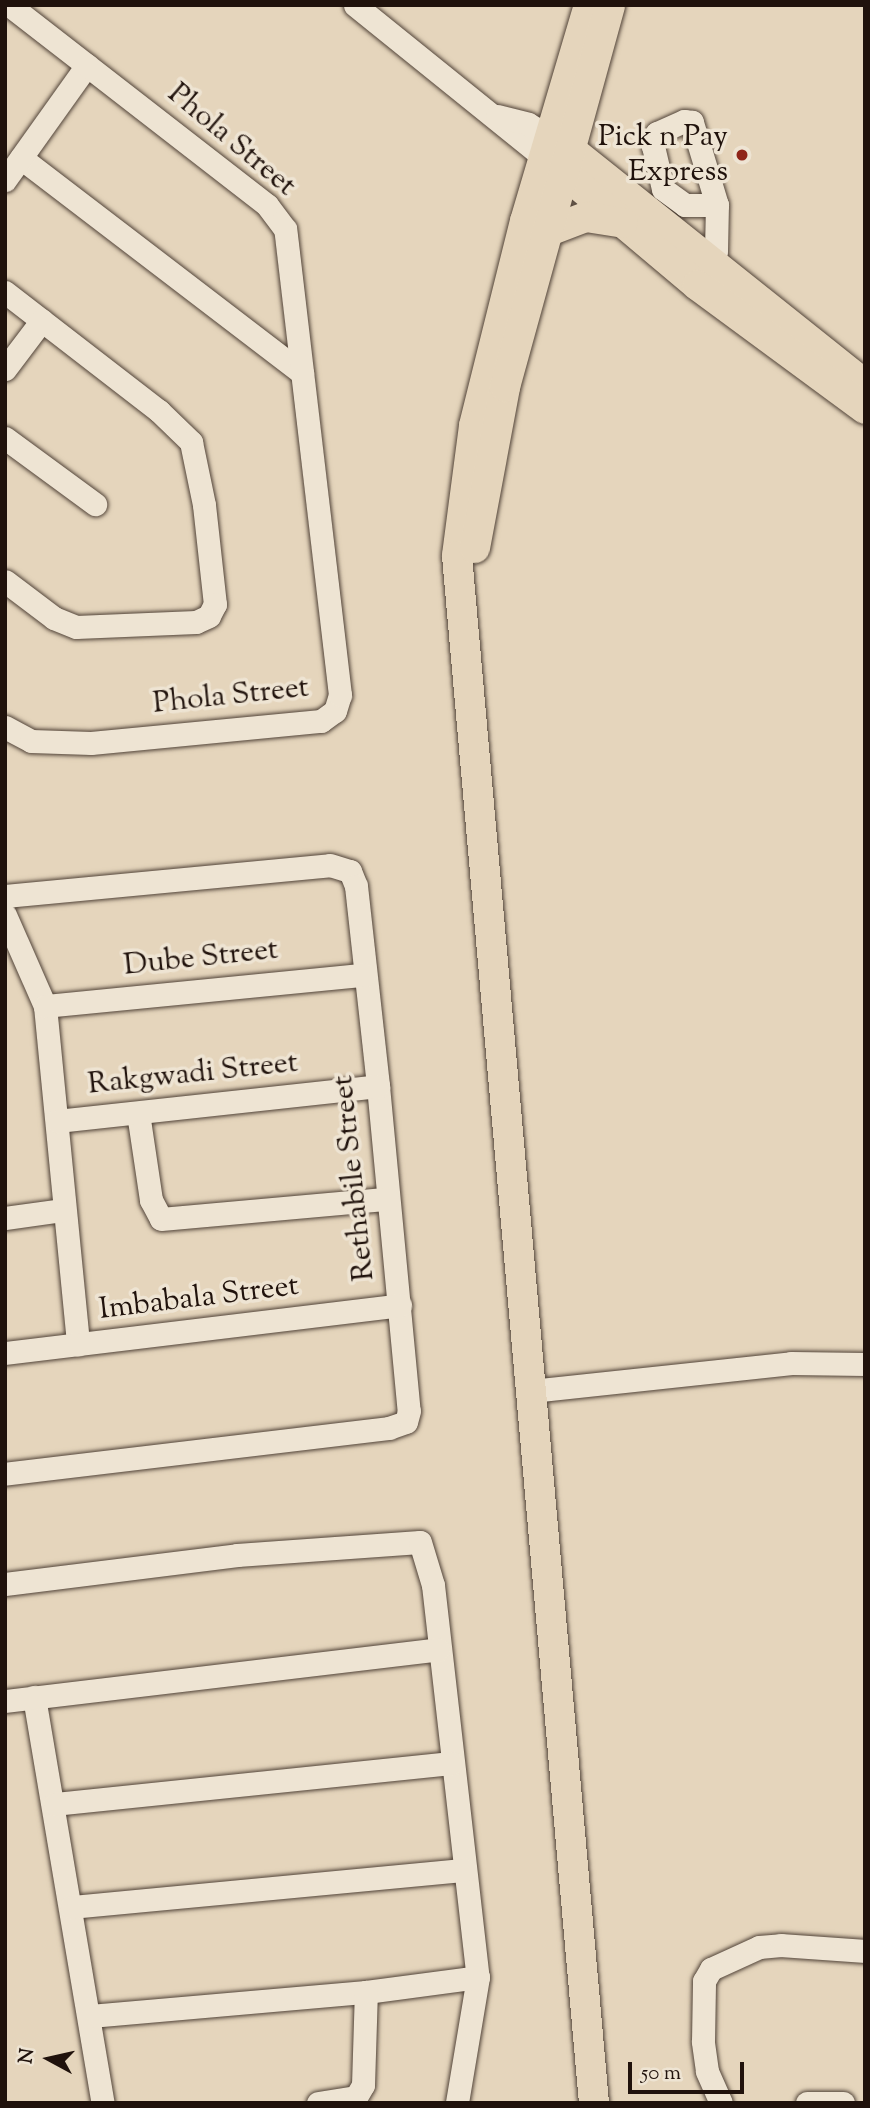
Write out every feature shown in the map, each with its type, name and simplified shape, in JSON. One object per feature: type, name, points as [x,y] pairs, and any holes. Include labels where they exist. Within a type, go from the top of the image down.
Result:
[{"type":"main road","points":[[466,653],[472,622],[474,553],[492,439],[549,231],[557,154],[589,5]]},
{"type":"main road","points":[[594,2103],[457,556],[466,462],[557,154],[610,5]]},
{"type":"main road","points":[[557,154],[624,223],[697,285],[865,409]]},
{"type":"main road","points":[[557,154],[710,264],[865,385]]},
{"type":"main road","points":[[549,231],[586,217],[624,223]]},
{"type":"street","name":"Phola Street","points":[[5,727],[31,741],[69,746],[321,721],[335,711],[338,675],[302,373],[292,262],[277,216],[9,5]]},
{"type":"street","points":[[360,7],[497,116],[528,124],[557,154]]},
{"type":"street","points":[[5,180],[87,65]]},
{"type":"street","points":[[21,158],[302,373]]},
{"type":"street","points":[[710,264],[716,251],[717,205]]},
{"type":"street","points":[[5,292],[191,442],[205,505],[215,604],[209,615],[196,622],[76,627],[54,618],[5,581]]},
{"type":"street","points":[[5,369],[42,320]]},
{"type":"street","points":[[5,438],[95,504]]},
{"type":"street","name":"Rethabile Street","points":[[5,896],[341,866],[350,871],[355,886],[378,1086],[409,1411],[401,1425],[5,1474]]},
{"type":"street","points":[[5,915],[44,1006],[78,1344]]},
{"type":"street","name":"Dube Street","points":[[44,1006],[364,975]]},
{"type":"street","name":"Rakgwadi Street","points":[[57,1121],[378,1086]]},
{"type":"street","points":[[138,1113],[151,1200],[161,1219],[387,1199]]},
{"type":"street","points":[[5,1218],[63,1210]]},
{"type":"street","name":"Imbabala Street","points":[[5,1353],[400,1306]]},
{"type":"street","points":[[531,1391],[792,1363],[865,1364]]},
{"type":"street","points":[[5,1584],[237,1555],[415,1540],[428,1560],[478,1977],[457,2103]]},
{"type":"street","points":[[5,1701],[438,1649]]},
{"type":"street","points":[[34,1698],[55,1804],[103,2103]]},
{"type":"street","points":[[55,1804],[452,1763]]},
{"type":"street","points":[[71,1907],[464,1870]]},
{"type":"street","points":[[721,2103],[708,2071],[703,2041],[704,1981],[711,1969],[759,1947],[865,1951]]},
{"type":"street","points":[[90,2016],[366,1992],[478,1977]]},
{"type":"street","points":[[318,2103],[356,2097],[363,2085],[366,1992]]},
{"type":"street","points":[[807,2103],[843,2103]]},
{"type":"place","name":"Pick n Pay Express","points":[[742,155]]}]
